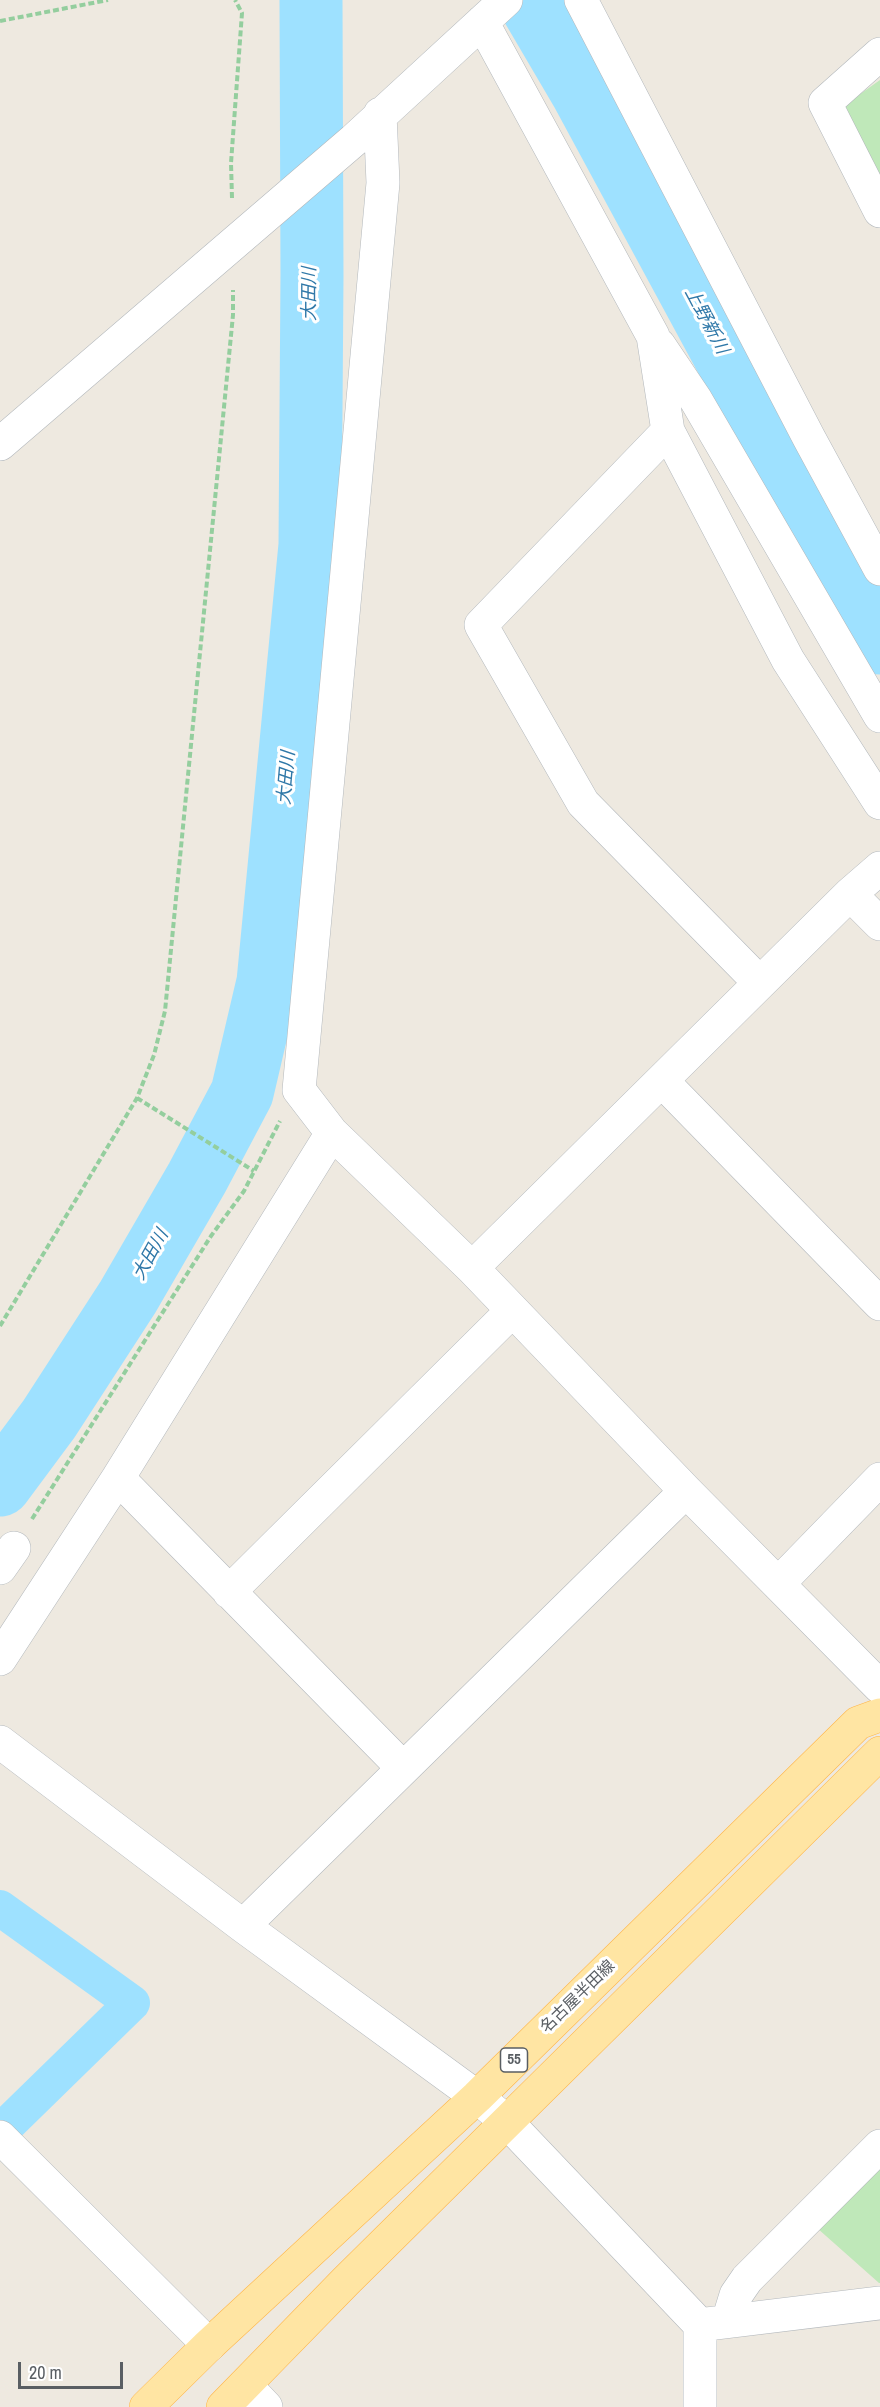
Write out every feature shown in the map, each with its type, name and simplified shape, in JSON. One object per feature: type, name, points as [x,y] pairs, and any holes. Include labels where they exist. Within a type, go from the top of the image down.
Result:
[{"type":"main road","name":"名古屋半田線","points":[[146,2407],[209,2345],[477,2097],[858,1723],[880,1715]]},
{"type":"main road","name":"55","points":[[245,2400],[346,2282],[880,1753]]},
{"type":"street","points":[[581,0],[809,438],[880,569]]},
{"type":"street","points":[[0,444],[354,140],[497,8],[653,336],[696,400],[880,716]]},
{"type":"street","points":[[880,54],[825,103],[880,211]]},
{"type":"street","points":[[380,114],[383,183],[299,1090],[332,1133],[472,1268],[686,1491],[880,1687]]},
{"type":"street","points":[[653,336],[668,431],[788,660],[880,803]]},
{"type":"street","points":[[668,431],[481,625],[583,803],[760,983]]},
{"type":"street","points":[[472,1268],[850,894],[880,868]]},
{"type":"street","points":[[850,894],[880,924]]},
{"type":"street","points":[[662,1081],[880,1304]]},
{"type":"street","points":[[0,1659],[118,1478],[332,1133]]},
{"type":"street","points":[[229,1592],[512,1311]]},
{"type":"street","points":[[118,1478],[404,1768]]},
{"type":"street","points":[[778,1584],[880,1479]]},
{"type":"street","points":[[243,1926],[686,1491]]},
{"type":"street","points":[[0,1742],[243,1926],[477,2097],[507,2122],[714,2323]]},
{"type":"street","points":[[0,2137],[209,2345]]},
{"type":"street","points":[[700,2407],[714,2323],[747,2279],[880,2146]]},
{"type":"street","points":[[714,2323],[880,2303]]},
{"type":"path","points":[[0,21],[108,0]]},
{"type":"path","points":[[0,1326],[137,1098],[154,1055],[165,1011],[233,315],[234,243],[231,163],[242,13],[236,0]]},
{"type":"path","points":[[7,1558],[211,1236],[244,1191],[282,1116],[299,1090]]},
{"type":"path","points":[[137,1098],[254,1171]]},
{"type":"green space","points":[[880,80],[880,179],[845,116],[846,104]]},
{"type":"green space","points":[[880,2165],[880,2283],[879,2283],[817,2228]]},
{"type":"waterway","name":"大田川","points":[[0,1485],[49,1419],[128,1297],[197,1178],[242,1093],[268,982],[310,545],[311,0]]},
{"type":"waterway","name":"上野新川","points":[[528,0],[582,92],[880,643]]},
{"type":"waterway","points":[[0,1908],[132,2003],[0,2132]]}]
